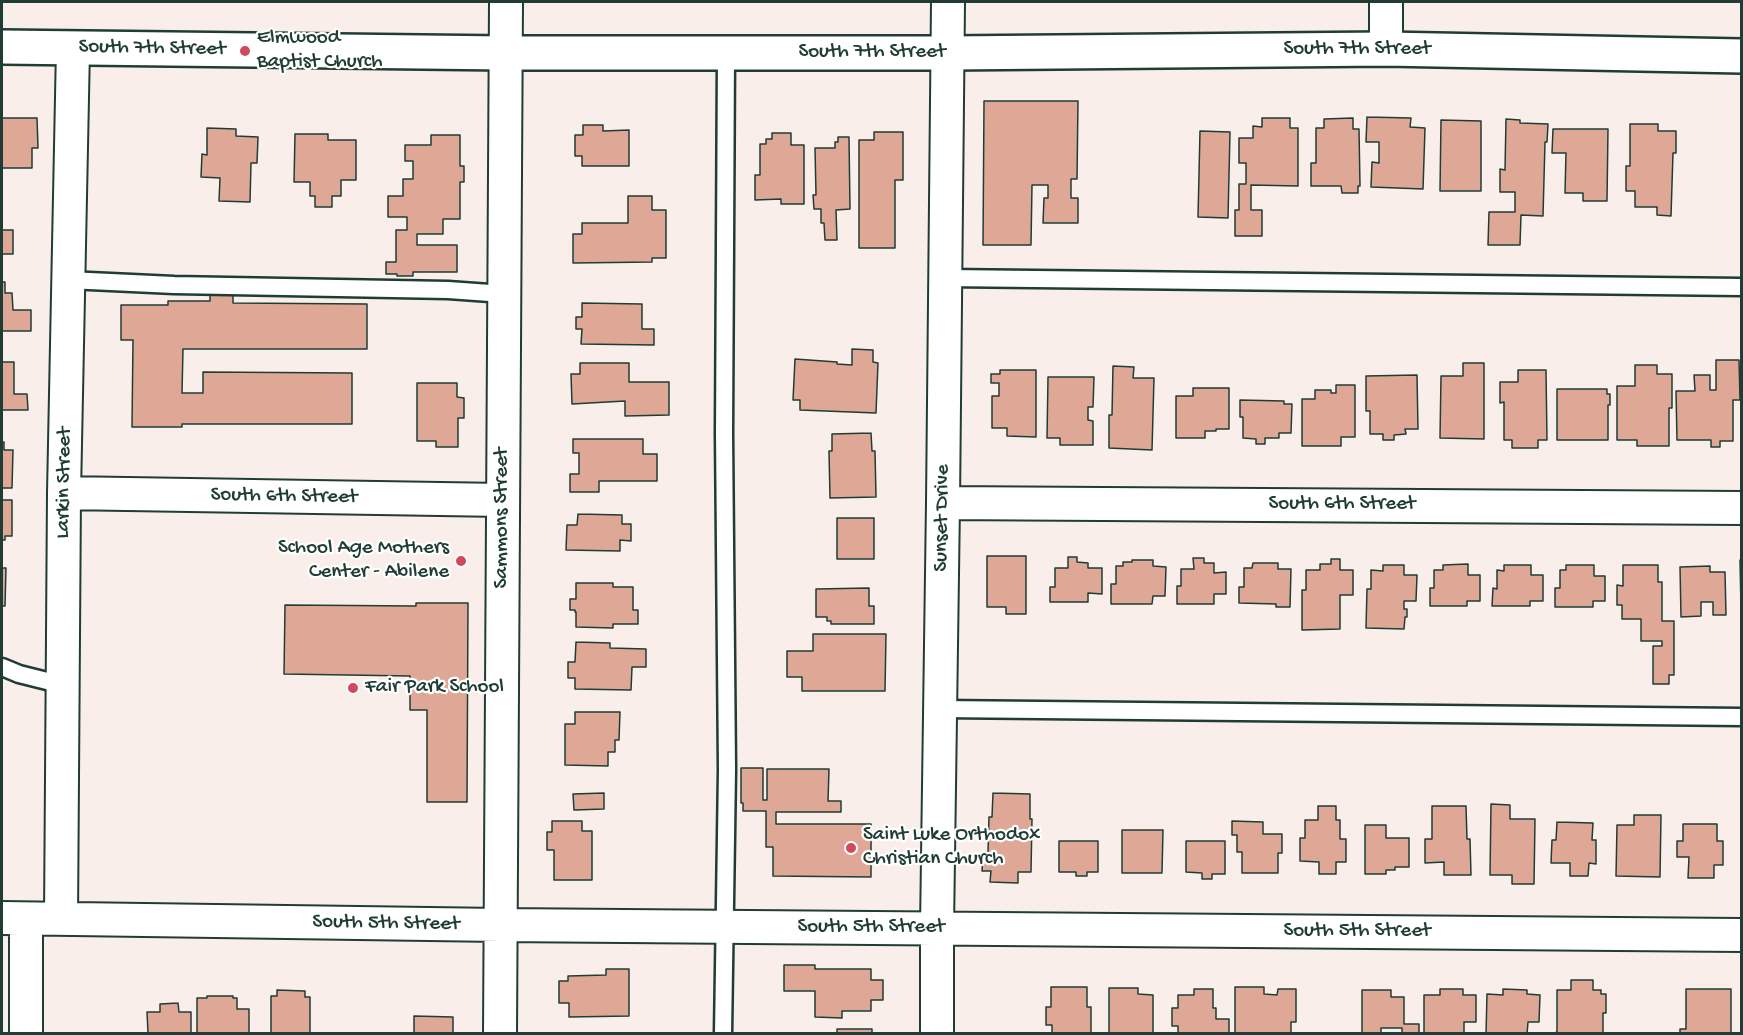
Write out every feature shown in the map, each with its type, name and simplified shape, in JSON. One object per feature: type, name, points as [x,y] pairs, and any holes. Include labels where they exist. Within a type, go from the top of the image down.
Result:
[{"type":"main road","name":"South 7th Street","points":[[2,47],[506,53],[948,53],[1386,49],[1742,56]]},
{"type":"street","name":"Sammons Street","points":[[500,1034],[506,2]]},
{"type":"street","name":"Sunset Drive","points":[[937,1034],[948,2]]},
{"type":"street","points":[[1386,2],[1386,49]]},
{"type":"street","name":"Larkin Street","points":[[61,919],[64,493],[73,48]]},
{"type":"street","name":"South 6th Street","points":[[64,493],[503,500]]},
{"type":"street","name":"South 6th Street","points":[[943,503],[1742,508]]},
{"type":"street","points":[[14,918],[26,1034]]},
{"type":"street","name":"South 5th Street","points":[[14,918],[500,925],[1742,935]]},
{"type":"lane","points":[[723,1034],[727,770],[724,433],[726,53]]},
{"type":"lane","points":[[946,278],[1742,287]]},
{"type":"lane","points":[[68,280],[174,285],[448,290],[504,294]]},
{"type":"lane","points":[[2,667],[19,674],[63,685]]},
{"type":"lane","points":[[940,709],[1742,717]]},
{"type":"building","points":[[984,101],[1078,101],[1077,179],[1071,179],[1071,198],[1078,198],[1078,223],[1043,223],[1044,198],[1048,198],[1048,185],[1032,185],[1031,245],[983,245]]},
{"type":"building","points":[[1367,117],[1411,118],[1410,127],[1425,128],[1423,189],[1371,187],[1372,162],[1379,163],[1379,142],[1366,142]]},
{"type":"building","points":[[2,118],[37,118],[38,148],[32,148],[32,168],[2,168]]},
{"type":"building","points":[[1262,118],[1290,118],[1290,128],[1298,128],[1298,186],[1251,185],[1251,210],[1262,210],[1262,236],[1235,236],[1235,210],[1239,210],[1239,184],[1246,184],[1246,163],[1239,163],[1239,138],[1253,138],[1253,126],[1262,127]]},
{"type":"building","points":[[1353,118],[1353,129],[1359,129],[1360,186],[1358,186],[1358,193],[1342,193],[1341,186],[1311,186],[1311,163],[1316,163],[1316,128],[1324,128],[1324,119]]},
{"type":"building","points":[[1506,119],[1520,120],[1520,123],[1548,124],[1547,142],[1545,142],[1543,216],[1521,215],[1520,245],[1488,245],[1489,212],[1515,212],[1515,192],[1500,192],[1500,169],[1505,170]]},
{"type":"building","points":[[1441,120],[1481,121],[1481,191],[1440,191]]},
{"type":"building","points":[[1630,124],[1658,124],[1658,131],[1676,131],[1671,216],[1657,215],[1657,207],[1635,207],[1635,191],[1626,191],[1626,166],[1630,166]]},
{"type":"building","points":[[583,125],[603,125],[603,131],[629,130],[629,166],[582,166],[582,156],[575,156],[575,135],[583,135]]},
{"type":"building","points":[[207,128],[236,129],[236,136],[258,137],[257,163],[251,163],[250,202],[219,201],[220,178],[201,177],[202,154],[207,155]]},
{"type":"building","points":[[1553,129],[1608,129],[1607,201],[1583,201],[1583,193],[1565,193],[1566,153],[1552,153]]},
{"type":"building","points":[[1200,131],[1230,132],[1228,218],[1198,217]]},
{"type":"building","points":[[874,132],[903,132],[903,180],[895,180],[895,248],[859,248],[859,140],[874,140]]},
{"type":"building","points":[[772,133],[791,133],[791,145],[804,145],[804,204],[781,204],[781,199],[755,200],[755,175],[760,175],[760,144],[766,144],[766,139],[772,139]]},
{"type":"building","points":[[295,134],[328,134],[328,140],[356,140],[356,180],[341,180],[341,196],[332,196],[332,207],[315,207],[315,196],[310,196],[310,182],[294,182]]},
{"type":"building","points":[[431,135],[460,135],[460,166],[464,166],[464,182],[460,182],[460,219],[443,219],[443,234],[417,234],[417,245],[457,245],[457,272],[413,272],[413,276],[386,274],[386,262],[396,262],[396,230],[407,230],[407,217],[388,217],[388,196],[403,196],[403,179],[413,179],[413,161],[405,161],[405,145],[431,145]]},
{"type":"building","points":[[838,137],[849,137],[850,209],[836,210],[837,240],[825,240],[821,209],[814,209],[815,148],[835,148]]},
{"type":"building","points":[[628,196],[652,196],[652,210],[666,210],[666,258],[652,258],[652,262],[573,263],[573,234],[582,234],[582,223],[628,223]]},
{"type":"building","points":[[2,230],[13,230],[13,254],[2,254]]},
{"type":"building","points":[[2,282],[5,282],[5,293],[12,293],[13,310],[31,310],[31,331],[2,331]]},
{"type":"building","points":[[210,295],[233,295],[233,303],[367,304],[367,349],[183,349],[182,393],[203,393],[203,372],[352,373],[352,424],[182,424],[182,427],[132,427],[133,340],[121,340],[121,305],[168,305],[168,301],[210,301]]},
{"type":"building","points":[[582,303],[642,304],[642,329],[654,329],[654,345],[581,344],[582,329],[576,329],[576,317],[582,317]]},
{"type":"building","points":[[852,349],[873,350],[873,362],[878,363],[876,413],[800,410],[800,400],[793,400],[795,359],[852,365]]},
{"type":"building","points":[[1716,360],[1739,360],[1740,400],[1733,400],[1733,441],[1720,441],[1720,447],[1711,447],[1711,440],[1677,440],[1676,391],[1695,391],[1694,375],[1710,375],[1710,390],[1716,390]]},
{"type":"building","points":[[2,362],[14,362],[14,394],[27,394],[28,410],[2,410]]},
{"type":"building","points":[[580,363],[629,363],[629,382],[669,382],[669,415],[625,416],[625,401],[572,404],[571,374],[580,374]]},
{"type":"building","points":[[1463,363],[1484,363],[1484,439],[1440,438],[1441,376],[1463,376]]},
{"type":"building","points":[[1635,365],[1657,365],[1657,374],[1672,374],[1669,446],[1637,446],[1637,440],[1617,440],[1617,386],[1635,386]]},
{"type":"building","points":[[1113,366],[1134,367],[1133,378],[1154,378],[1152,450],[1109,448]]},
{"type":"building","points":[[1000,370],[1036,370],[1036,437],[1007,436],[1007,428],[992,428],[992,396],[999,396],[999,383],[991,383],[991,374],[1000,374]]},
{"type":"building","points":[[1518,370],[1546,370],[1547,440],[1538,440],[1538,448],[1512,448],[1512,440],[1504,440],[1504,402],[1500,403],[1500,382],[1518,382]]},
{"type":"building","points":[[1417,375],[1418,429],[1405,429],[1406,434],[1394,435],[1394,440],[1383,440],[1383,434],[1370,434],[1370,411],[1366,411],[1366,376]]},
{"type":"building","points":[[1048,377],[1094,377],[1093,407],[1088,407],[1088,420],[1093,421],[1093,445],[1060,445],[1060,438],[1047,438]]},
{"type":"building","points":[[417,383],[457,383],[457,397],[464,398],[464,418],[458,418],[458,447],[436,447],[436,441],[417,441]]},
{"type":"building","points":[[1336,385],[1355,385],[1355,437],[1341,437],[1341,446],[1302,446],[1302,399],[1315,399],[1315,390],[1331,390],[1331,393],[1336,393]]},
{"type":"building","points":[[1193,388],[1229,388],[1229,429],[1205,431],[1205,438],[1176,438],[1176,396],[1193,396]]},
{"type":"building","points":[[1557,389],[1607,389],[1607,394],[1610,394],[1608,440],[1557,440]]},
{"type":"building","points":[[1240,400],[1284,401],[1284,404],[1292,404],[1291,433],[1279,433],[1279,438],[1265,438],[1265,444],[1256,444],[1256,439],[1243,438]]},
{"type":"building","points":[[871,433],[872,451],[875,451],[876,497],[830,498],[829,451],[832,451],[832,434]]},
{"type":"building","points":[[573,439],[643,439],[643,454],[657,454],[657,481],[599,481],[599,492],[570,492],[570,474],[579,474],[579,453],[573,453]]},
{"type":"building","points":[[2,442],[4,442],[4,450],[13,450],[12,488],[2,488]]},
{"type":"building","points":[[2,500],[12,500],[12,536],[5,536],[5,540],[2,540]]},
{"type":"building","points":[[578,514],[622,515],[622,524],[631,524],[631,541],[620,540],[620,551],[566,550],[567,525],[577,525]]},
{"type":"building","points":[[837,518],[874,518],[874,559],[837,559]]},
{"type":"building","points":[[987,556],[1026,556],[1026,614],[1006,614],[1006,607],[987,607]]},
{"type":"building","points":[[1068,557],[1077,557],[1077,562],[1088,563],[1088,568],[1102,568],[1102,594],[1088,593],[1088,602],[1050,602],[1050,587],[1055,587],[1055,568],[1068,568]]},
{"type":"building","points":[[1193,558],[1204,558],[1204,563],[1214,563],[1214,573],[1226,572],[1226,594],[1214,594],[1214,604],[1177,604],[1177,586],[1181,586],[1181,569],[1194,569]]},
{"type":"building","points":[[1331,559],[1340,559],[1340,570],[1353,570],[1353,595],[1340,595],[1340,629],[1302,630],[1302,590],[1306,590],[1306,570],[1320,570],[1320,564],[1331,564]]},
{"type":"building","points":[[1132,560],[1153,560],[1153,566],[1166,567],[1165,596],[1153,596],[1152,604],[1111,604],[1111,584],[1116,584],[1116,566],[1123,566],[1123,562],[1132,562]]},
{"type":"building","points":[[1740,560],[1742,560],[1742,608],[1741,608]]},
{"type":"building","points":[[1253,563],[1278,563],[1278,569],[1291,569],[1290,607],[1276,607],[1276,604],[1239,603],[1239,587],[1244,587],[1244,568],[1252,568]]},
{"type":"building","points":[[1468,564],[1468,575],[1480,575],[1480,601],[1467,601],[1467,606],[1430,606],[1430,588],[1434,588],[1434,570],[1443,570],[1443,565]]},
{"type":"building","points":[[1383,565],[1404,565],[1404,575],[1417,575],[1416,601],[1404,601],[1407,617],[1405,617],[1404,629],[1366,628],[1367,589],[1371,589],[1371,570],[1383,571]]},
{"type":"building","points":[[1504,565],[1531,565],[1531,575],[1543,575],[1543,601],[1530,601],[1530,606],[1492,606],[1493,588],[1497,589],[1497,570],[1504,571]]},
{"type":"building","points":[[1566,565],[1594,565],[1594,576],[1605,576],[1605,601],[1593,601],[1593,607],[1555,607],[1555,588],[1560,588],[1560,570],[1566,570]]},
{"type":"building","points":[[1623,565],[1658,565],[1658,582],[1662,582],[1662,621],[1674,621],[1674,675],[1669,675],[1669,684],[1653,684],[1653,646],[1662,646],[1662,641],[1641,641],[1641,619],[1622,619],[1622,605],[1617,605],[1617,585],[1623,586]]},
{"type":"building","points":[[1710,566],[1710,572],[1725,572],[1726,615],[1713,615],[1713,602],[1701,602],[1701,616],[1681,617],[1680,567]]},
{"type":"building","points":[[2,568],[6,568],[5,606],[2,606]]},
{"type":"building","points":[[576,583],[613,583],[613,587],[633,587],[633,610],[638,610],[638,624],[613,624],[613,628],[576,627],[576,612],[570,610],[570,599],[576,599]]},
{"type":"building","points":[[869,588],[869,606],[874,606],[874,624],[831,624],[831,621],[827,621],[827,617],[816,617],[816,589]]},
{"type":"building","points":[[416,603],[468,603],[467,802],[427,802],[427,710],[410,710],[410,676],[284,674],[285,605],[416,606]]},
{"type":"building","points":[[813,634],[886,634],[885,691],[802,691],[802,677],[787,677],[787,651],[813,651]]},
{"type":"building","points":[[576,642],[610,643],[610,648],[646,649],[646,667],[632,667],[631,690],[575,689],[575,678],[568,678],[568,662],[575,662]]},
{"type":"building","points":[[575,712],[620,712],[619,740],[615,740],[615,752],[608,752],[608,766],[565,765],[565,724],[575,724]]},
{"type":"building","points":[[741,768],[763,768],[763,800],[767,800],[767,769],[829,769],[828,801],[841,801],[841,812],[776,812],[776,824],[871,824],[871,877],[773,876],[773,847],[766,847],[766,811],[743,811]]},
{"type":"building","points":[[604,793],[604,809],[574,810],[573,794]]},
{"type":"building","points":[[993,793],[1030,794],[1031,872],[1018,872],[1018,883],[990,882],[991,871],[982,871],[983,852],[988,852],[989,817],[992,817]]},
{"type":"building","points":[[1491,804],[1510,805],[1510,819],[1535,819],[1534,884],[1512,884],[1512,875],[1490,875]]},
{"type":"building","points":[[1318,806],[1336,806],[1336,820],[1340,820],[1340,839],[1346,839],[1346,862],[1336,862],[1336,874],[1319,874],[1319,862],[1300,861],[1300,838],[1305,838],[1305,820],[1318,820]]},
{"type":"building","points":[[1432,806],[1466,806],[1471,875],[1444,875],[1444,862],[1425,863],[1425,839],[1432,839]]},
{"type":"building","points":[[1634,815],[1661,815],[1660,877],[1616,876],[1617,825],[1634,825]]},
{"type":"building","points":[[552,821],[582,821],[582,831],[592,831],[592,880],[554,880],[554,850],[547,850],[547,832],[552,832]]},
{"type":"building","points":[[1232,821],[1263,822],[1263,834],[1282,834],[1282,853],[1278,853],[1278,873],[1242,873],[1242,852],[1237,852],[1237,835],[1232,835]]},
{"type":"building","points":[[1557,822],[1593,823],[1592,840],[1596,840],[1596,864],[1589,863],[1588,876],[1570,876],[1570,863],[1551,863],[1552,840],[1556,840]]},
{"type":"building","points":[[1683,824],[1717,824],[1717,841],[1723,841],[1723,865],[1714,865],[1714,878],[1688,878],[1689,857],[1677,857],[1677,841],[1683,841]]},
{"type":"building","points":[[1365,825],[1386,825],[1386,838],[1409,838],[1409,867],[1395,867],[1395,870],[1386,870],[1386,874],[1365,874]]},
{"type":"building","points":[[1122,830],[1163,830],[1162,873],[1122,873]]},
{"type":"building","points":[[1059,841],[1098,841],[1098,872],[1087,872],[1087,876],[1076,876],[1076,872],[1059,872]]},
{"type":"building","points":[[1186,841],[1225,841],[1225,874],[1212,874],[1212,879],[1202,879],[1202,873],[1186,872]]},
{"type":"building","points":[[784,965],[815,965],[815,969],[871,969],[871,980],[883,980],[883,1000],[871,1000],[871,1011],[842,1011],[842,1018],[815,1017],[815,991],[784,991]]},
{"type":"building","points":[[606,969],[629,969],[629,1016],[569,1017],[569,1003],[559,1003],[559,981],[568,981],[568,976],[606,975]]},
{"type":"building","points":[[1571,980],[1593,980],[1593,990],[1601,990],[1601,994],[1606,994],[1603,1034],[1552,1034],[1557,1032],[1557,990],[1571,990]]},
{"type":"building","points":[[1051,987],[1087,987],[1087,1007],[1091,1007],[1091,1034],[1052,1034],[1052,1025],[1046,1025],[1046,1007],[1051,1007]]},
{"type":"building","points":[[1235,987],[1264,987],[1264,994],[1277,995],[1278,989],[1296,989],[1296,1022],[1291,1022],[1291,1034],[1235,1034]]},
{"type":"building","points":[[1109,988],[1138,988],[1138,994],[1153,995],[1153,1034],[1109,1034]]},
{"type":"building","points":[[1194,989],[1213,989],[1213,1008],[1216,1008],[1216,1019],[1229,1019],[1229,1034],[1178,1034],[1178,1026],[1172,1026],[1172,1008],[1178,1008],[1178,995],[1194,995]]},
{"type":"building","points":[[1440,989],[1463,989],[1463,995],[1476,995],[1476,1022],[1464,1022],[1464,1034],[1424,1034],[1424,995],[1440,995]]},
{"type":"building","points":[[1503,989],[1527,990],[1527,994],[1540,995],[1539,1022],[1528,1022],[1527,1034],[1486,1034],[1487,994],[1503,995]]},
{"type":"building","points":[[1686,989],[1731,989],[1731,1034],[1680,1034],[1680,1029],[1686,1029]]},
{"type":"building","points":[[277,990],[305,991],[305,997],[310,997],[310,1034],[271,1034],[271,996],[277,996]]},
{"type":"building","points":[[1362,990],[1391,990],[1391,997],[1404,997],[1404,1024],[1419,1024],[1419,1034],[1402,1034],[1402,1028],[1381,1028],[1381,1034],[1362,1034]]},
{"type":"building","points":[[207,996],[237,998],[237,1009],[249,1009],[249,1034],[197,1034],[197,998],[207,998]]},
{"type":"building","points":[[178,1003],[179,1012],[191,1012],[191,1034],[130,1034],[148,1033],[147,1012],[160,1012],[160,1004]]},
{"type":"building","points":[[414,1016],[453,1017],[453,1034],[414,1034]]},
{"type":"building","points":[[837,1029],[872,1029],[872,1034],[837,1034]]},
{"type":"place","name":"Elmwood Baptist Church","points":[[245,51]]},
{"type":"place","name":"School Age Mothers Center - Abilene","points":[[461,561]]},
{"type":"place","name":"Fair Park School","points":[[353,688]]},
{"type":"place","name":"Saint Luke Orthodox Christian Church","points":[[851,848]]}]
